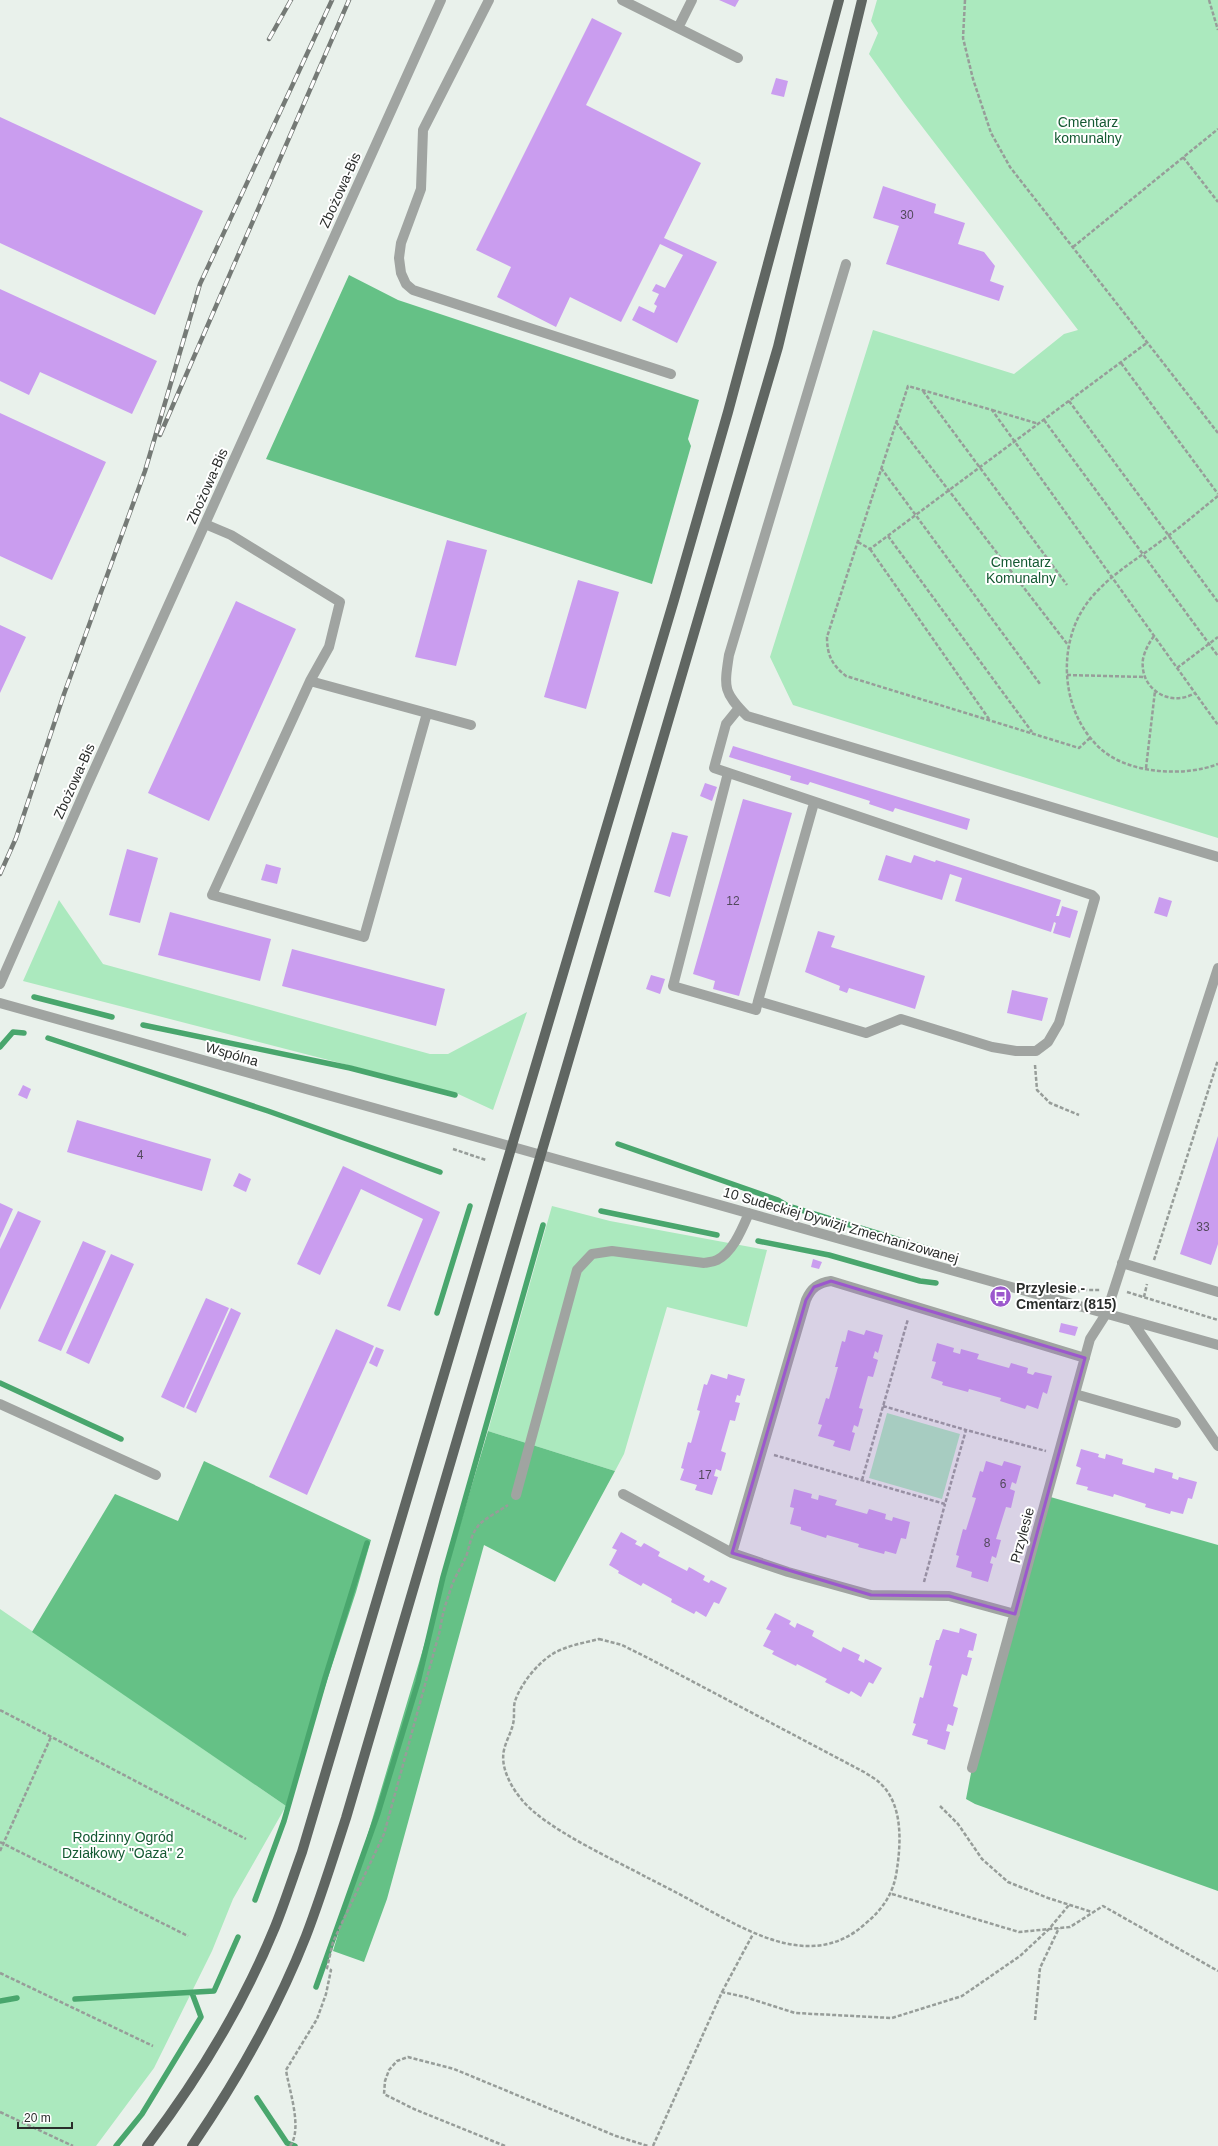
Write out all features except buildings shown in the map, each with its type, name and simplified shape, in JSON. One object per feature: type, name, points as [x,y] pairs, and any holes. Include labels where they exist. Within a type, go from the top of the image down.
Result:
[{"type":"main road","points":[[147,2146],[197,2074],[238,2004],[275,1926],[302,1852],[676,593],[728,412],[839,0]]},
{"type":"main road","points":[[192,2146],[232,2085],[284,1986],[305,1937],[344,1825],[778,347],[862,0]]},
{"type":"street","name":"Zbożowa-Bis","points":[[0,984],[441,0]]},
{"type":"street","points":[[489,0],[423,130],[421,189],[401,243],[398,258],[401,273],[406,284],[413,290],[671,374]]},
{"type":"street","points":[[622,0],[738,58]]},
{"type":"street","points":[[678,28],[692,0]]},
{"type":"street","points":[[846,264],[729,655],[725,679],[727,694],[747,716],[1218,857]]},
{"type":"street","points":[[205,524],[231,535],[340,602],[329,647],[310,681],[212,895],[364,937],[426,713]]},
{"type":"street","points":[[310,681],[471,725]]},
{"type":"street","points":[[739,708],[726,724],[714,768],[814,803],[1092,895],[1095,898],[1059,1023],[1048,1042],[1036,1051],[1016,1051],[992,1047],[901,1019],[866,1033],[758,1001]]},
{"type":"street","points":[[728,773],[673,986],[756,1010],[814,803]]},
{"type":"street","name":"Przylesie","points":[[972,1768],[1090,1339],[1106,1314],[1218,968]]},
{"type":"street","name":"Wspólna","points":[[0,1003],[456,1131]]},
{"type":"street","name":"10 Sudeckiej Dywizji Zmechanizowanej","points":[[456,1131],[1218,1345]]},
{"type":"street","points":[[516,1496],[577,1270],[592,1254],[612,1251],[704,1263],[717,1260],[730,1247],[742,1230],[749,1213]]},
{"type":"street","points":[[1122,1263],[1218,1292]]},
{"type":"street","points":[[732,1553],[806,1300],[814,1287],[831,1281],[1085,1358]]},
{"type":"street","points":[[1132,1321],[1218,1446]]},
{"type":"street","points":[[1075,1394],[1176,1423]]},
{"type":"street","points":[[0,1404],[156,1475]]},
{"type":"street","points":[[623,1494],[732,1553],[758,1563],[853,1591],[881,1596],[949,1596],[1014,1614]]},
{"type":"path","points":[[965,0],[964,38],[973,79],[991,133],[1010,167],[1218,433]]},
{"type":"path","points":[[1210,0],[1218,30]]},
{"type":"path","points":[[1073,247],[1182,156],[1218,129]]},
{"type":"path","points":[[1182,156],[1218,202]]},
{"type":"path","points":[[870,549],[1148,342]]},
{"type":"path","points":[[1120,363],[1218,495],[1169,536],[1112,578],[1090,598],[1078,616],[1068,645],[1066,675],[1074,708],[1090,738],[1114,758],[1146,768],[1184,772],[1196,771],[1218,764]]},
{"type":"path","points":[[1039,424],[908,386],[827,637],[827,651],[834,667],[846,676],[990,719],[1079,748],[1090,738]]},
{"type":"path","points":[[923,390],[1067,585]]},
{"type":"path","points":[[1069,402],[1218,602]]},
{"type":"path","points":[[992,410],[1218,725]]},
{"type":"path","points":[[1044,420],[1218,656]]},
{"type":"path","points":[[896,422],[1068,645]]},
{"type":"path","points":[[882,468],[1040,684]]},
{"type":"path","points":[[888,536],[1032,733]]},
{"type":"path","points":[[858,542],[870,549],[990,719]]},
{"type":"path","points":[[1154,636],[1147,646],[1143,660],[1145,677],[1156,691],[1174,700],[1183,699],[1195,693]]},
{"type":"path","points":[[1177,668],[1218,637]]},
{"type":"path","points":[[1066,675],[1145,677]]},
{"type":"path","points":[[1146,768],[1156,691]]},
{"type":"path","points":[[1036,1051],[1037,1090],[1050,1103],[1080,1115]]},
{"type":"path","points":[[1144,1297],[1218,1060]]},
{"type":"path","points":[[453,1149],[486,1160]]},
{"type":"path","points":[[1124,1291],[1218,1320]]},
{"type":"path","points":[[862,1480],[912,1306]]},
{"type":"path","points":[[883,1406],[1058,1455]]},
{"type":"path","points":[[920,1596],[966,1430]]},
{"type":"path","points":[[762,1452],[945,1504]]},
{"type":"path","points":[[290,2146],[293,2142],[296,2120],[286,2070],[317,2019],[331,1970],[328,1968],[334,1942],[384,1834],[440,1630],[443,1611],[447,1604],[452,1585],[467,1555],[470,1539],[478,1525],[483,1519],[492,1516],[510,1504],[516,1496]]},
{"type":"path","points":[[599,1639],[622,1645],[864,1772],[882,1784],[892,1802],[900,1830],[896,1878],[892,1894],[877,1914],[855,1933],[835,1942],[813,1946],[783,1944],[754,1934],[588,1846],[546,1821],[522,1800],[506,1776],[503,1752],[513,1724],[514,1702],[526,1679],[551,1655],[599,1639]]},
{"type":"path","points":[[0,1710],[246,1839]]},
{"type":"path","points":[[0,1852],[50,1737]]},
{"type":"path","points":[[940,1806],[958,1824],[982,1859],[1008,1882],[1069,1905],[1093,1912]]},
{"type":"path","points":[[0,1842],[188,1936]]},
{"type":"path","points":[[892,1894],[1019,1932],[1070,1927],[1103,1906],[1218,1972]]},
{"type":"path","points":[[722,1992],[745,1997],[795,2013],[892,2018],[962,1996],[1020,1956],[1049,1929],[1069,1905]]},
{"type":"path","points":[[1035,2020],[1040,1968],[1060,1928]]},
{"type":"path","points":[[653,2146],[722,1992],[754,1934]]},
{"type":"path","points":[[0,1973],[153,2046]]},
{"type":"path","points":[[505,2146],[414,2109],[384,2094],[385,2081],[389,2070],[397,2061],[408,2057],[454,2070],[616,2136],[648,2146]]},
{"type":"path","points":[[0,2112],[73,2146]]},
{"type":"highlighted area","points":[[831,1281],[1085,1358],[1015,1614],[949,1596],[871,1595],[732,1553],[806,1300],[814,1287]]},
{"type":"green space","name":"Cmentarz Komunalny","points":[[877,0],[1218,0],[1218,838],[793,705],[770,657],[873,330],[1014,374],[1064,334],[1078,330],[904,103],[869,54],[878,33],[871,21]]},
{"type":"green space","points":[[349,275],[398,300],[699,400],[688,439],[691,446],[652,584],[266,459]]},
{"type":"green space","points":[[59,900],[103,964],[430,1054],[448,1054],[527,1012],[493,1110],[456,1093],[23,981]]},
{"type":"green space","points":[[552,1206],[610,1221],[767,1250],[747,1327],[667,1307],[624,1454],[615,1471],[488,1431]]},
{"type":"green space","points":[[887,1413],[960,1434],[942,1499],[869,1478]]},
{"type":"green space","points":[[488,1431],[615,1471],[555,1582],[484,1545],[387,1899],[364,1962],[333,1951]]},
{"type":"green space","points":[[204,1461],[371,1540],[356,1592],[286,1806],[32,1632],[115,1494],[178,1521]]},
{"type":"green space","points":[[1047,1496],[1218,1545],[1218,1891],[975,1804],[966,1799],[972,1768]]},
{"type":"green space","name":"Rodzinny Ogród Działkowy \"Oaza\" 2","points":[[0,1609],[286,1806],[233,1899],[212,1951],[154,2068],[96,2146],[0,2146]]},
{"type":"waterway","points":[[34,997],[112,1017]]},
{"type":"waterway","points":[[143,1025],[350,1068],[455,1095]]},
{"type":"waterway","points":[[0,1047],[13,1032],[24,1033]]},
{"type":"waterway","points":[[48,1038],[268,1111],[440,1172]]},
{"type":"waterway","points":[[618,1144],[778,1200],[788,1206],[942,1253]]},
{"type":"waterway","points":[[437,1313],[470,1206]]},
{"type":"waterway","points":[[601,1211],[717,1235]]},
{"type":"waterway","points":[[316,1987],[378,1813],[418,1682],[443,1577],[543,1225]]},
{"type":"waterway","points":[[758,1241],[829,1255],[920,1281],[936,1283]]},
{"type":"waterway","points":[[0,1383],[121,1439]]},
{"type":"waterway","points":[[255,1900],[284,1821],[325,1678],[367,1543]]},
{"type":"waterway","points":[[75,1999],[214,1991],[238,1937]]},
{"type":"waterway","points":[[116,2146],[142,2114],[201,2017],[192,1993]]},
{"type":"waterway","points":[[0,2001],[17,1998]]},
{"type":"waterway","points":[[257,2098],[287,2143],[295,2146]]},
{"type":"railway","points":[[269,39],[291,0]]},
{"type":"railway","points":[[0,874],[16,838],[64,694],[145,471],[200,284],[332,0]]},
{"type":"railway","points":[[160,435],[349,0]]},
{"type":"place","name":"Przylesie - Cmentarz (815)","points":[[1000,1296]]},
{"type":"park label","name":"Cmentarz komunalny","points":[[1088,130]]}]
